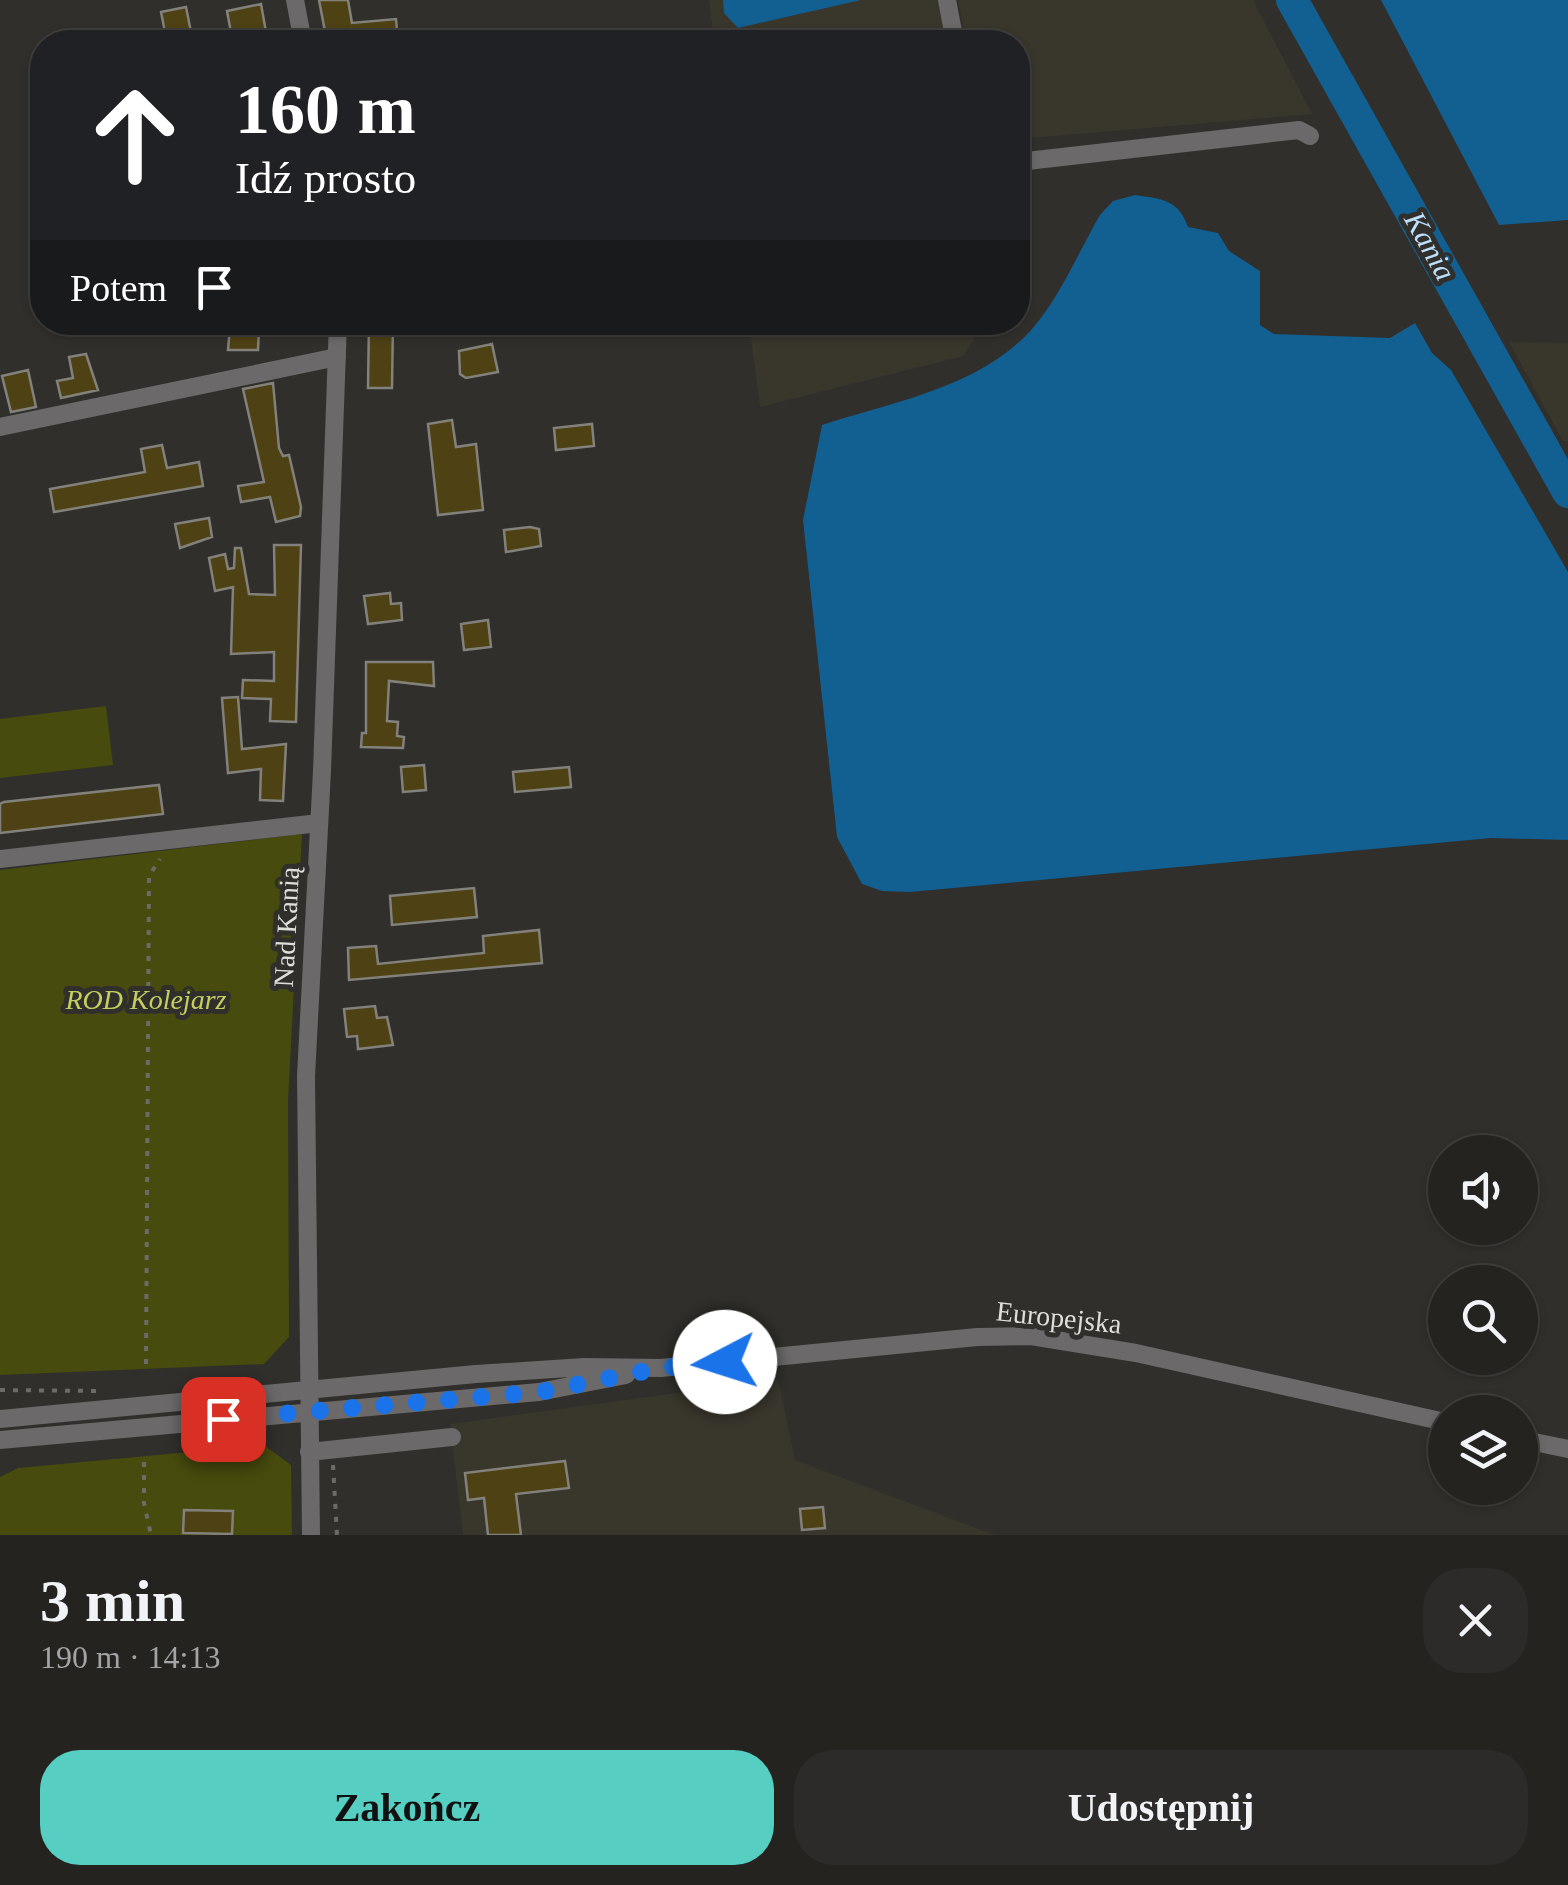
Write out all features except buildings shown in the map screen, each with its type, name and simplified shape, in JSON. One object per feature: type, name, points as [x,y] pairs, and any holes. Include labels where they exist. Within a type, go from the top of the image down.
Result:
[{"type":"street","points":[[295,0],[301,30]]},
{"type":"street","points":[[947,0],[953,30]]},
{"type":"street","points":[[1030,161],[1299,130],[1310,136]]},
{"type":"street","name":"Nad Kanią","points":[[311,1535],[306,1076],[338,335]]},
{"type":"street","points":[[0,427],[337,357]]},
{"type":"street","points":[[0,859],[319,824]]},
{"type":"street","name":"Europejska","points":[[0,1440],[540,1392],[660,1368],[977,1337],[1030,1336],[1136,1353],[1428,1418]]},
{"type":"street","name":"Europejska","points":[[0,1419],[584,1366],[660,1368]]},
{"type":"street","points":[[309,1452],[452,1436]]},
{"type":"street","points":[[1538,1443],[1568,1449]]},
{"type":"path","points":[[146,1364],[149,876],[154,862],[168,855]]},
{"type":"path","points":[[0,1390],[110,1391]]},
{"type":"path","points":[[144,1462],[144,1503],[151,1535]]},
{"type":"shaded area","points":[[709,0],[938,0],[945,30],[713,30]]},
{"type":"shaded area","points":[[958,0],[1253,0],[1312,114],[1030,138],[1030,30],[964,30]]},
{"type":"shaded area","points":[[751,335],[976,335],[963,356],[760,407]]},
{"type":"shaded area","points":[[1509,342],[1568,343],[1568,441],[1563,441]]},
{"type":"shaded area","points":[[778,1379],[795,1460],[995,1535],[463,1535],[450,1424]]},
{"type":"green space","points":[[106,706],[113,765],[0,778],[0,719]]},
{"type":"green space","name":"ROD Kolejarz","points":[[302,834],[288,1102],[289,1337],[264,1364],[0,1375],[0,870]]},
{"type":"green space","points":[[264,1445],[291,1465],[292,1535],[0,1535],[0,1477],[18,1468]]},
{"type":"water","points":[[723,0],[861,0],[738,28],[724,13]]},
{"type":"water","points":[[1381,0],[1568,0],[1568,220],[1499,225]]},
{"type":"water","points":[[1135,195],[1161,200],[1179,211],[1188,227],[1218,233],[1229,251],[1260,271],[1260,325],[1274,334],[1390,338],[1415,323],[1432,353],[1451,370],[1568,572],[1568,840],[1491,838],[910,892],[882,891],[862,884],[837,837],[803,520],[822,425],[962,379],[1030,335],[1100,215],[1113,201]]},
{"type":"waterway","name":"Kania","points":[[1292,0],[1568,492]]},
{"type":"route","points":[[223,1419],[540,1392],[660,1368],[725,1362]]}]
